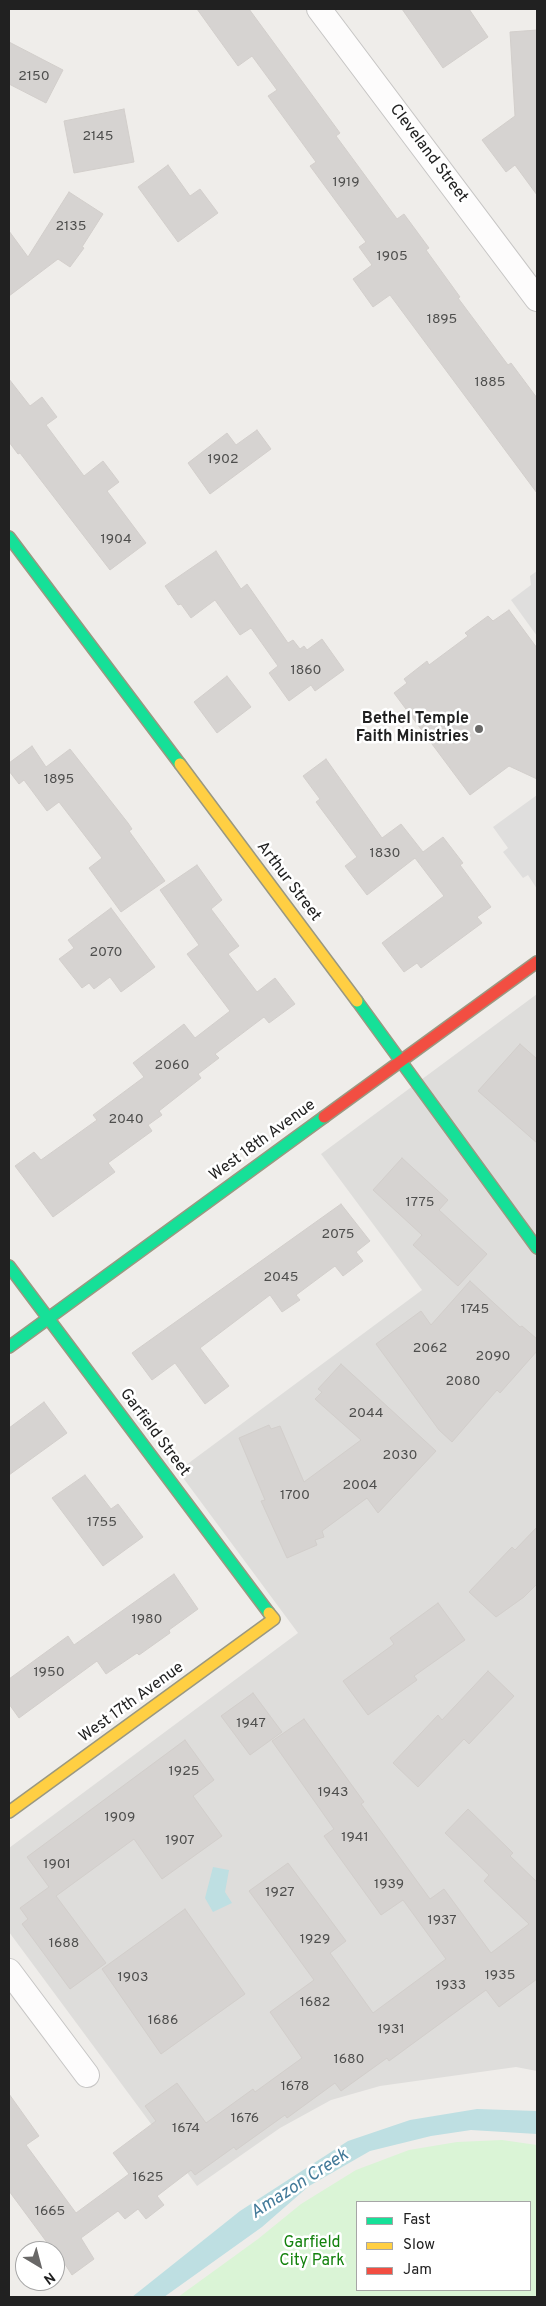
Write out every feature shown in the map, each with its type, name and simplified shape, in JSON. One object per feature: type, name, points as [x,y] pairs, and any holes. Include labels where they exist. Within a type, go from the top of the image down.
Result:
[{"type":"street","name":"Cleveland Street","points":[[319,9],[537,299]]},
{"type":"street","name":"Arthur Street","points":[[9,537],[402,1062],[537,1248]]},
{"type":"street","name":"West 18th Avenue","points":[[9,1347],[537,962]]},
{"type":"street","name":"Garfield Street","points":[[9,1266],[274,1619]]},
{"type":"street","name":"West 17th Avenue","points":[[9,1812],[274,1619]]},
{"type":"street","points":[[9,1971],[86,2075]]},
{"type":"shaded area","points":[[537,571],[537,636],[511,600],[531,585],[530,576]]},
{"type":"shaded area","points":[[537,795],[537,889],[528,875],[523,878],[503,852],[508,848],[493,827]]},
{"type":"shaded area","points":[[537,994],[537,2071],[516,2067],[380,2086],[331,2100],[280,2128],[197,2186],[9,1932],[9,1848],[298,1633],[178,1471],[422,1290],[321,1154]]},
{"type":"green space","name":"Garfield City Park","points":[[502,2140],[537,2145],[537,2297],[178,2297],[258,2239],[301,2204],[356,2170],[409,2150],[457,2142]]},
{"type":"water","points":[[213,1867],[229,1870],[225,1892],[232,1903],[213,1912],[205,1898]]},
{"type":"water","name":"Amazon Creek","points":[[477,2109],[537,2111],[537,2134],[471,2130],[431,2136],[370,2151],[309,2186],[262,2227],[164,2297],[132,2297],[240,2211],[348,2141],[410,2120]]},
{"type":"building","points":[[197,9],[249,9],[340,133],[336,136],[397,219],[404,214],[429,248],[426,250],[460,297],[458,298],[508,365],[511,363],[537,398],[537,493],[390,295],[373,307],[353,279],[372,265],[359,247],[366,242],[310,166],[316,162],[268,96],[277,90],[252,56],[238,66]]},
{"type":"building","points":[[402,9],[469,9],[488,37],[443,68]]},
{"type":"building","points":[[537,30],[537,195],[515,165],[506,172],[482,140],[515,116],[510,32]]},
{"type":"building","points":[[9,42],[63,70],[46,103],[9,84]]},
{"type":"building","points":[[124,109],[134,162],[74,173],[64,121]]},
{"type":"building","points":[[168,165],[190,196],[200,189],[218,213],[178,242],[138,187]]},
{"type":"building","points":[[69,192],[103,214],[82,247],[84,248],[70,267],[58,259],[9,296],[9,231],[28,257]]},
{"type":"building","points":[[9,379],[30,406],[42,397],[57,417],[46,425],[84,476],[103,461],[119,482],[107,491],[146,543],[110,570],[20,453],[18,454],[9,442]]},
{"type":"building","points":[[257,430],[271,449],[210,494],[188,463],[227,433],[236,445]]},
{"type":"building","points":[[216,551],[241,589],[247,584],[288,643],[293,640],[300,649],[304,646],[307,650],[322,639],[344,670],[315,691],[311,685],[289,701],[269,673],[278,666],[251,628],[240,635],[215,600],[191,618],[181,604],[178,605],[165,586]]},
{"type":"building","name":"Bethel Temple Faith Ministries","points":[[509,610],[537,648],[537,779],[509,766],[470,795],[394,693],[407,683],[404,679],[427,661],[429,665],[468,636],[465,633],[488,616],[493,621]]},
{"type":"building","points":[[227,676],[251,707],[217,733],[194,702]]},
{"type":"building","points":[[32,746],[46,767],[70,749],[128,823],[132,829],[129,831],[165,881],[121,912],[89,868],[102,858],[59,802],[47,811],[24,780],[19,784],[9,771],[9,763]]},
{"type":"building","points":[[326,759],[382,838],[401,824],[423,852],[443,837],[463,863],[460,865],[491,907],[477,917],[482,923],[421,968],[417,963],[404,972],[382,943],[444,896],[415,858],[367,895],[345,866],[357,857],[316,802],[320,799],[303,776]]},
{"type":"building","points":[[197,865],[222,900],[211,909],[239,946],[228,954],[257,992],[275,978],[295,1004],[269,1023],[264,1017],[215,1054],[219,1058],[198,1074],[201,1078],[159,1111],[162,1115],[148,1125],[152,1131],[108,1163],[115,1172],[53,1217],[15,1166],[34,1152],[41,1160],[97,1120],[93,1115],[144,1077],[133,1063],[184,1024],[195,1038],[230,1011],[187,954],[199,945],[160,890]]},
{"type":"building","points":[[111,908],[155,967],[121,992],[110,977],[94,989],[89,983],[82,988],[59,959],[74,948],[68,940]]},
{"type":"building","points":[[520,1044],[537,1059],[537,1143],[478,1091]]},
{"type":"building","points":[[402,1158],[448,1200],[439,1210],[487,1254],[458,1286],[413,1245],[422,1235],[373,1190]]},
{"type":"building","points":[[341,1204],[370,1241],[356,1252],[363,1261],[343,1276],[335,1266],[296,1295],[300,1300],[282,1312],[270,1295],[200,1348],[229,1386],[205,1404],[175,1363],[152,1380],[132,1353]]},
{"type":"building","points":[[470,1281],[520,1327],[522,1326],[537,1339],[537,1351],[500,1393],[497,1390],[452,1442],[439,1430],[376,1344],[421,1311],[431,1325]]},
{"type":"building","points":[[341,1364],[436,1451],[378,1513],[367,1498],[322,1531],[324,1537],[315,1540],[317,1545],[287,1558],[261,1501],[265,1500],[239,1438],[269,1425],[271,1429],[280,1426],[304,1482],[361,1440],[315,1399],[322,1392],[318,1389]]},
{"type":"building","points":[[44,1402],[67,1433],[9,1475],[9,1428]]},
{"type":"building","points":[[85,1475],[111,1509],[118,1504],[143,1537],[103,1566],[52,1498]]},
{"type":"building","points":[[537,1527],[537,1584],[524,1597],[496,1617],[469,1592],[512,1547],[515,1550]]},
{"type":"building","points":[[174,1574],[198,1609],[169,1630],[170,1633],[139,1655],[137,1653],[106,1674],[97,1661],[19,1718],[9,1704],[9,1679],[68,1636],[74,1645]]},
{"type":"building","points":[[438,1603],[465,1640],[414,1676],[417,1680],[368,1715],[343,1681],[394,1644],[390,1638]]},
{"type":"building","points":[[488,1671],[514,1696],[469,1744],[464,1739],[418,1787],[393,1763],[438,1715],[442,1720]]},
{"type":"building","points":[[253,1693],[282,1732],[250,1755],[221,1716]]},
{"type":"building","points":[[304,1719],[364,1802],[361,1804],[430,1899],[444,1889],[491,1953],[529,1924],[484,1881],[489,1875],[445,1833],[468,1809],[513,1853],[510,1856],[537,1882],[537,1979],[499,2007],[486,1990],[389,2061],[387,2058],[341,2091],[335,2083],[287,2118],[285,2115],[236,2150],[234,2147],[195,2175],[191,2170],[157,2196],[164,2205],[146,2219],[138,2209],[125,2219],[118,2211],[81,2238],[94,2259],[72,2275],[65,2264],[65,2241],[46,2241],[9,2191],[9,2094],[39,2136],[26,2145],[76,2213],[129,2174],[113,2153],[156,2121],[145,2106],[177,2083],[206,2123],[253,2089],[255,2092],[302,2058],[270,2012],[314,1980],[249,1891],[288,1863],[346,1941],[330,1953],[373,2013],[446,1959],[403,1900],[381,1915],[324,1836],[334,1829],[272,1741]]},
{"type":"building","points":[[185,1740],[214,1780],[193,1796],[222,1836],[162,1879],[134,1839],[56,1896],[106,1963],[70,1989],[22,1924],[28,1919],[20,1908],[49,1887],[27,1857]]},
{"type":"building","points":[[185,1909],[245,1994],[161,2054],[102,1969]]},
{"type":"traffic: fast","points":[[9,537],[180,764]]},
{"type":"traffic: fast","points":[[357,1001],[537,1248]]},
{"type":"traffic: fast","points":[[9,1347],[324,1117]]},
{"type":"traffic: fast","points":[[9,1266],[269,1613]]},
{"type":"traffic: slow","points":[[180,764],[357,1001]]},
{"type":"traffic: slow","points":[[9,1812],[274,1619],[269,1613]]},
{"type":"traffic: jam","points":[[324,1117],[537,962]]},
{"type":"place","name":"Bethel Temple Faith Ministries","points":[[479,729]]}]
